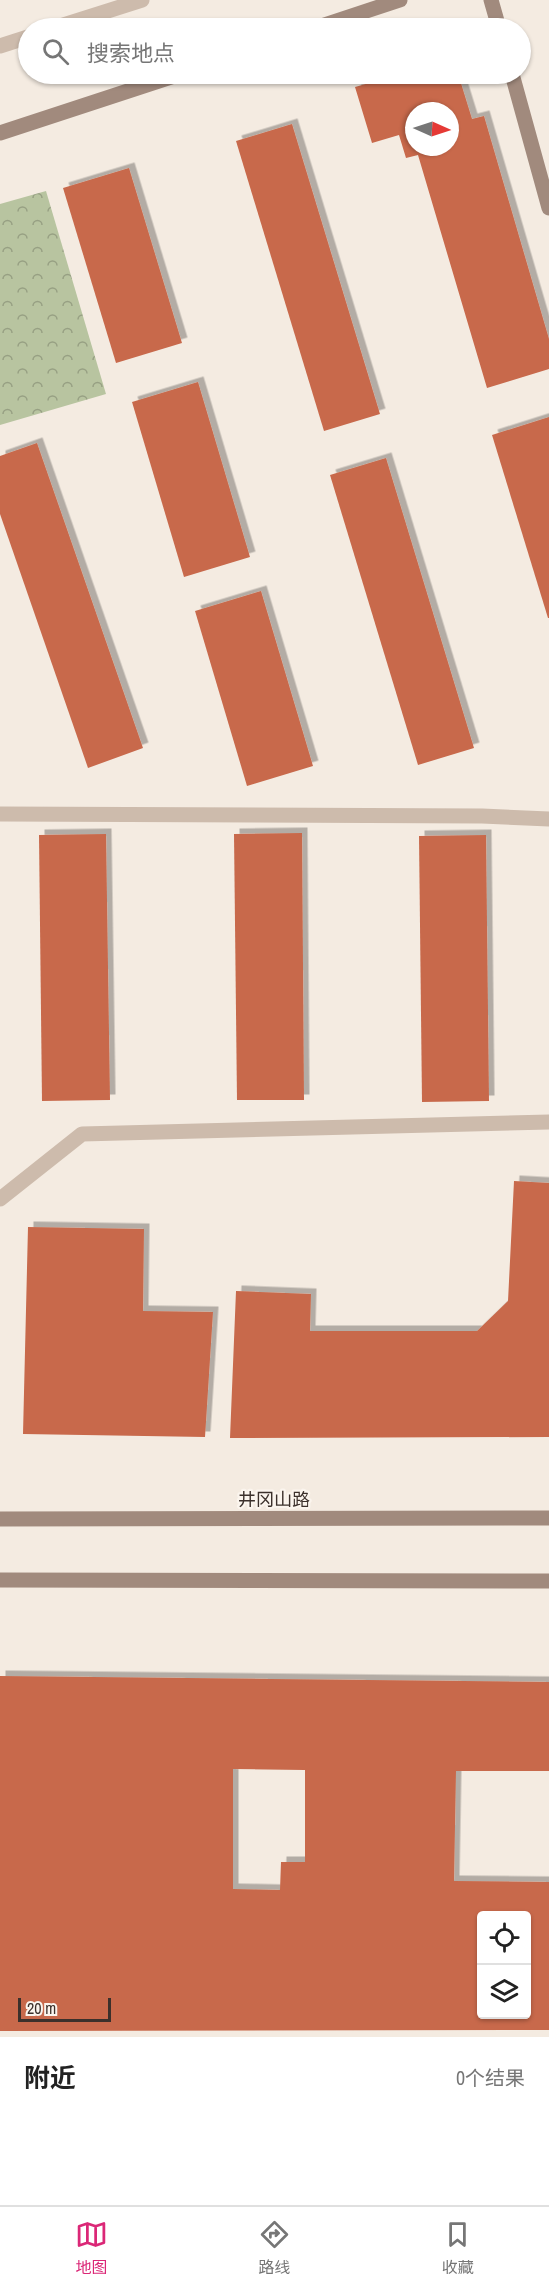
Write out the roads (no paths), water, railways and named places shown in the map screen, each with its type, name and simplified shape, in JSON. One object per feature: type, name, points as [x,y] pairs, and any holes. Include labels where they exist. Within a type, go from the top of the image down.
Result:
[{"type":"main road","points":[[345,18],[400,0]]},
{"type":"main road","points":[[491,0],[496,18]]},
{"type":"main road","points":[[0,134],[150,84]]},
{"type":"main road","points":[[515,84],[549,207]]},
{"type":"main road","name":"井冈山路","points":[[0,1519],[549,1518]]},
{"type":"main road","points":[[0,1580],[549,1581]]},
{"type":"street","points":[[85,18],[142,0]]},
{"type":"street","points":[[0,46],[18,40]]},
{"type":"street","points":[[0,814],[482,816],[549,819]]},
{"type":"street","points":[[0,1199],[82,1134],[549,1122]]}]
